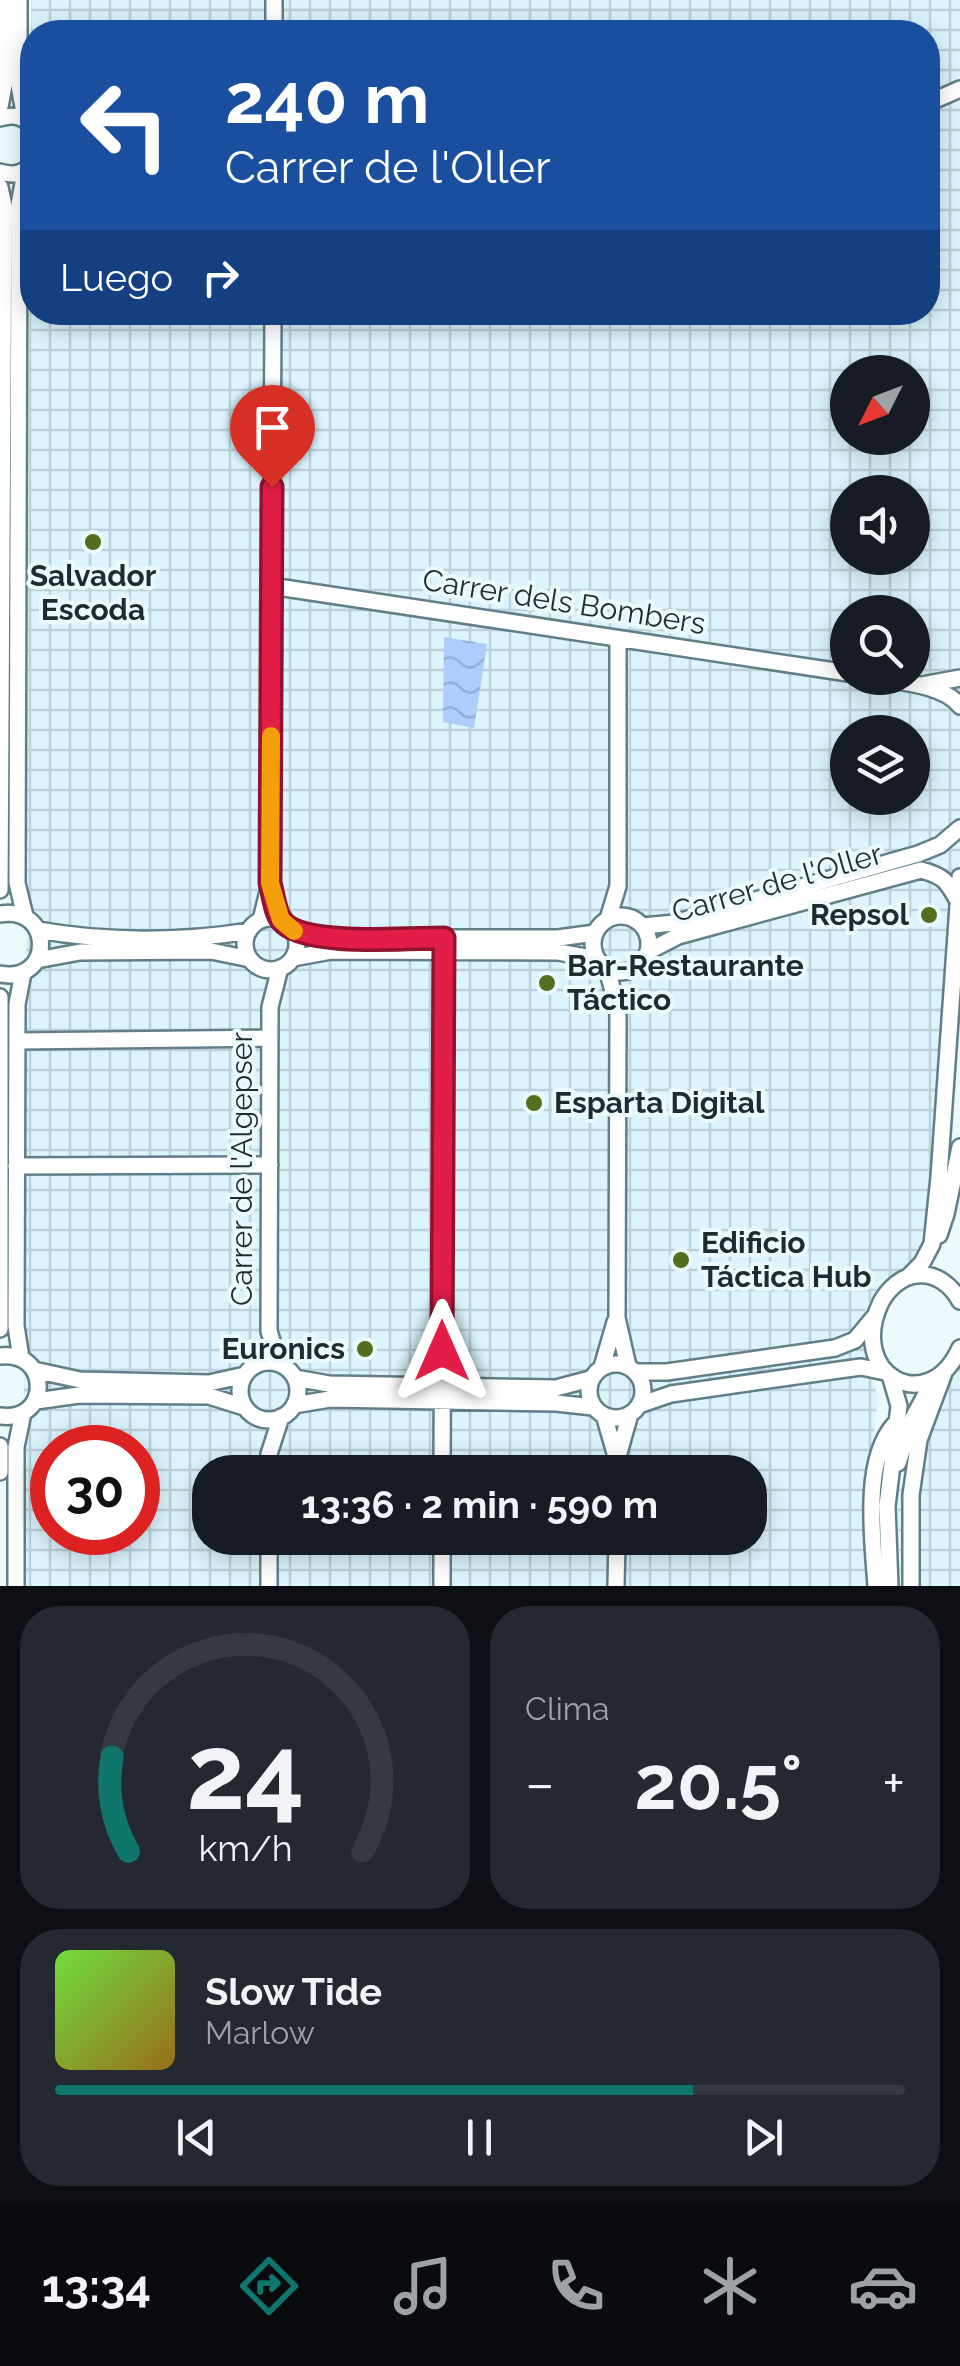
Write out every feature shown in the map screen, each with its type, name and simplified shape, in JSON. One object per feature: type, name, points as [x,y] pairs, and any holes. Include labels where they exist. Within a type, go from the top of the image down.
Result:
[{"type":"street","points":[[0,106],[4,85],[5,0]]},
{"type":"street","points":[[19,0],[20,89]]},
{"type":"street","points":[[0,187],[4,206],[0,890]]},
{"type":"street","points":[[0,974],[22,973],[37,960],[41,950],[38,930],[25,916],[17,883],[20,201]]},
{"type":"street","points":[[270,1007],[245,945],[270,883],[273,325]]},
{"type":"street","name":"Carrer dels Bombers","points":[[272,586],[830,670]]},
{"type":"street","points":[[618,638],[618,886],[608,919],[595,933],[593,942],[618,1010]]},
{"type":"street","points":[[930,684],[960,678]]},
{"type":"street","points":[[930,689],[956,700],[960,706]]},
{"type":"street","name":"Carrer de l'Oller","points":[[649,951],[678,936],[919,862],[960,828]]},
{"type":"street","name":"Carrer de l'Oller","points":[[638,922],[674,923],[919,862],[948,882],[958,902]]},
{"type":"street","points":[[912,1276],[932,1244],[960,877]]},
{"type":"street","points":[[270,883],[297,944],[270,1007]]},
{"type":"street","points":[[294,1405],[330,1399],[556,1388],[590,1380],[602,1366],[616,1318],[618,1010],[631,971],[645,960],[649,951],[648,934],[618,886]]},
{"type":"street","points":[[0,914],[25,916]]},
{"type":"street","points":[[608,919],[616,916],[638,922]]},
{"type":"street","points":[[38,930],[80,938],[210,938],[274,918],[287,926],[330,938],[558,952],[602,964],[615,972],[631,971]]},
{"type":"street","points":[[37,960],[80,952],[211,951],[273,970],[330,952],[595,933]]},
{"type":"street","points":[[442,1455],[444,945]]},
{"type":"street","points":[[21,1358],[16,1326],[16,1041],[22,973]]},
{"type":"street","points":[[0,997],[0,1329]]},
{"type":"street","name":"Carrer de l'Algepser","points":[[269,1331],[270,1007]]},
{"type":"street","points":[[16,1041],[270,1038]]},
{"type":"street","points":[[912,1276],[932,1256],[946,1214],[960,1147]]},
{"type":"street","points":[[16,1166],[270,1165]]},
{"type":"street","points":[[602,1366],[610,1363],[667,1372],[834,1348],[855,1340],[874,1318],[885,1294],[900,1280],[912,1276],[935,1277],[953,1288],[960,1301]]},
{"type":"street","points":[[616,1318],[632,1369],[644,1388],[620,1455]]},
{"type":"street","points":[[874,1318],[874,1357],[888,1374],[900,1406],[887,1506],[890,1586]]},
{"type":"street","points":[[269,1331],[279,1364]]},
{"type":"street","points":[[269,1331],[240,1390],[269,1454]]},
{"type":"street","points":[[887,1506],[913,1418],[960,1348]]},
{"type":"street","points":[[0,1356],[21,1358],[34,1370],[39,1390],[36,1401],[23,1414],[0,1416]]},
{"type":"street","points":[[34,1370],[80,1380],[209,1383],[264,1362],[279,1364],[291,1372],[297,1396],[281,1418],[269,1454]]},
{"type":"street","points":[[294,1378],[556,1403],[621,1418],[670,1394],[861,1366],[902,1382],[919,1384],[947,1371]]},
{"type":"street","points":[[911,1586],[911,1496],[919,1440],[947,1371]]},
{"type":"street","points":[[590,1380],[589,1398],[599,1411],[613,1455]]},
{"type":"street","points":[[36,1401],[79,1395],[209,1396],[272,1420],[281,1418]]},
{"type":"street","points":[[16,1586],[16,1447],[23,1414]]},
{"type":"street","points":[[876,1586],[872,1538],[874,1481],[880,1449],[897,1422]]},
{"type":"street","points":[[0,1446],[0,1472]]},
{"type":"street","points":[[269,1555],[269,1586]]},
{"type":"street","points":[[442,1555],[442,1586]]},
{"type":"street","points":[[616,1555],[616,1586]]},
{"type":"shaded area","points":[[31,0],[960,0],[960,996],[944,1186],[913,1262],[880,1282],[860,1321],[878,1397],[870,1468],[879,1586],[23,1586],[29,325],[940,325],[940,20],[31,20]]},
{"type":"shaded area","points":[[960,1366],[960,1586],[901,1586],[897,1495],[943,1390]]},
{"type":"water","points":[[444,637],[487,644],[474,728],[443,722]]},
{"type":"slow traffic","points":[[271,736],[270,883],[281,920],[294,931]]},
{"type":"place","name":"Salvador Escoda","points":[[93,542]]},
{"type":"place","name":"Repsol","points":[[929,915]]},
{"type":"place","name":"Bar-Restaurante Táctico","points":[[547,983]]},
{"type":"place","name":"Esparta Digital","points":[[534,1103]]},
{"type":"place","name":"Edificio Táctica Hub","points":[[681,1260]]},
{"type":"place","name":"Euronics","points":[[365,1349]]},
{"type":"route","points":[[272,487],[270,883],[281,920],[293,930],[330,938],[444,938],[442,1351]]}]
